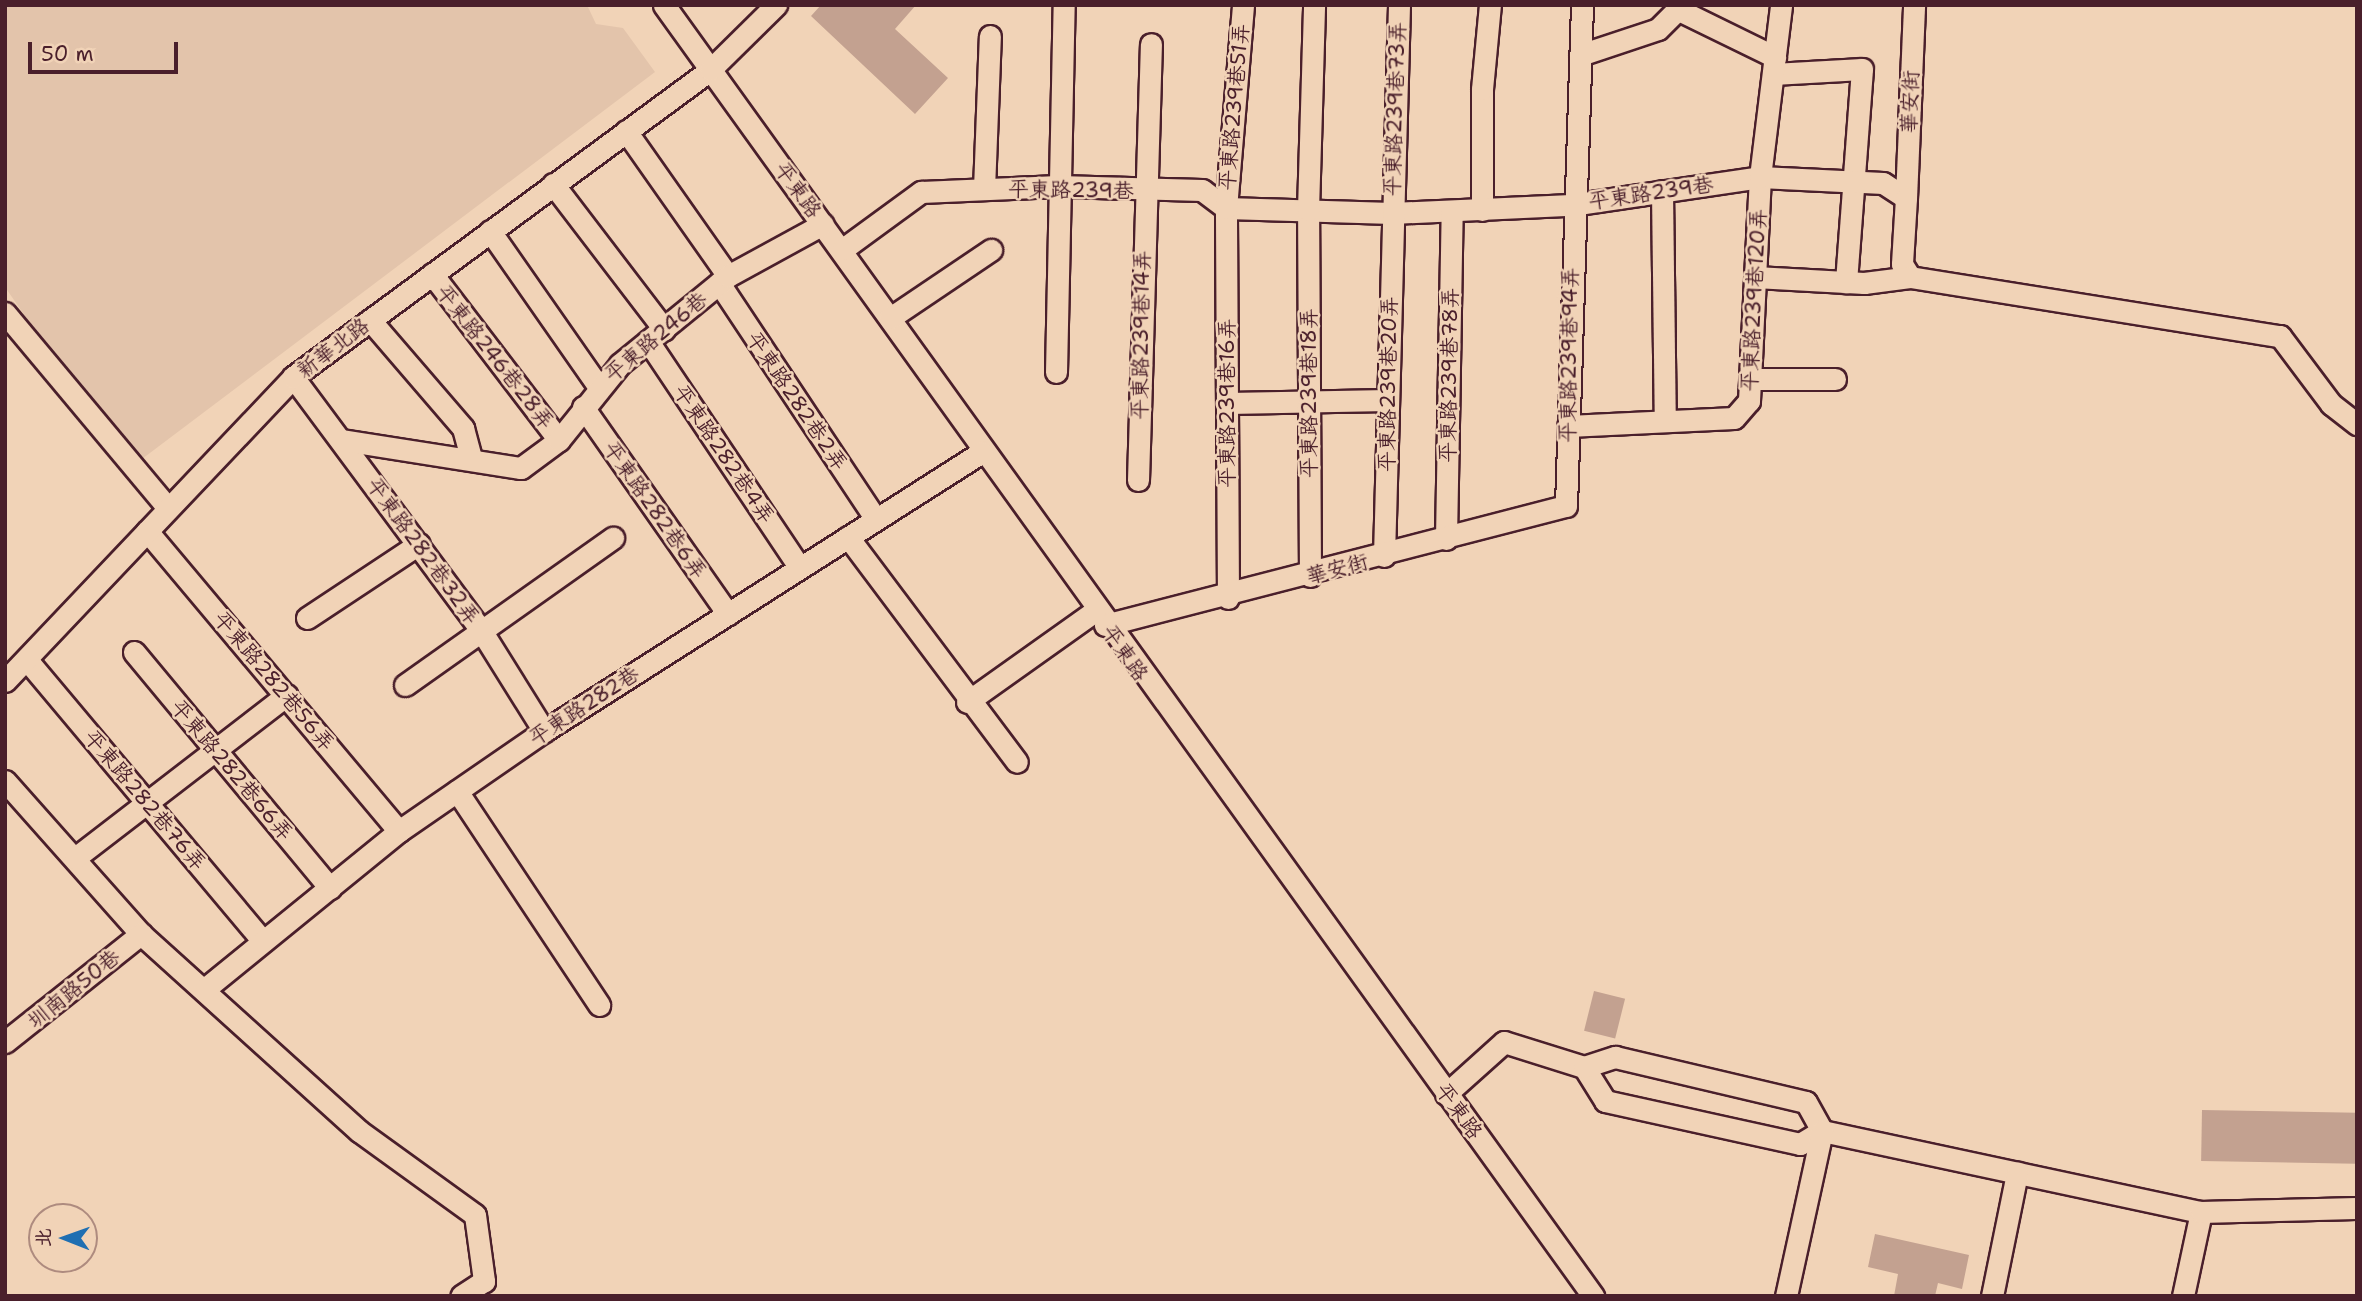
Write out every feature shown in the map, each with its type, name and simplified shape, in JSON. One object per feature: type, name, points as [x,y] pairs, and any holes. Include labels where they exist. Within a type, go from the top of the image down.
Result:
[{"type":"street","name":"平東路","points":[[664,5],[843,249],[1100,618],[1593,1296]]},
{"type":"street","name":"新華北路","points":[[5,681],[293,377],[710,70],[776,5]]},
{"type":"street","points":[[1056,372],[1064,5]]},
{"type":"street","name":"平東路239巷51弄","points":[[1226,208],[1243,5]]},
{"type":"street","name":"平東路239巷18弄","points":[[1310,576],[1308,210],[1314,5]]},
{"type":"street","name":"平東路239巷73弄","points":[[1392,213],[1399,5]]},
{"type":"street","points":[[1482,210],[1482,89],[1490,5]]},
{"type":"street","name":"平東路239巷94弄","points":[[1566,506],[1571,205],[1583,5]]},
{"type":"street","name":"平東路239巷120弄","points":[[1665,421],[1734,418],[1749,401],[1760,177],[1781,5]]},
{"type":"street","name":"華安街","points":[[1906,198],[1914,5]]},
{"type":"street","points":[[1580,55],[1658,29],[1682,8],[1774,66],[1862,69],[1846,282]]},
{"type":"street","points":[[984,189],[990,36]]},
{"type":"street","name":"平東路239巷14弄","points":[[1138,480],[1144,191],[1151,44]]},
{"type":"street","name":"平東路282巷2弄","points":[[626,131],[876,519]]},
{"type":"street","name":"平東路239巷","points":[[843,249],[921,192],[1058,186],[1144,191],[1202,190],[1226,208],[1392,213],[1571,205],[1760,177],[1883,183],[1906,198]]},
{"type":"street","name":"平東路282巷4弄","points":[[553,184],[656,335],[800,568]]},
{"type":"street","points":[[1568,426],[1665,421],[1662,191]]},
{"type":"street","points":[[1906,198],[1902,264],[1910,277]]},
{"type":"street","name":"平東路239巷16弄","points":[[1226,208],[1228,598]]},
{"type":"street","name":"平東路239巷78弄","points":[[1446,539],[1452,211]]},
{"type":"street","name":"平東路239巷20弄","points":[[1384,556],[1392,213]]},
{"type":"street","name":"平東路246巷","points":[[342,440],[522,468],[559,440],[598,386],[723,280],[823,224]]},
{"type":"street","points":[[489,231],[598,386]]},
{"type":"street","points":[[890,318],[991,250]]},
{"type":"street","name":"平東路246巷28弄","points":[[432,274],[559,440]]},
{"type":"street","points":[[1755,277],[1846,282],[1910,277],[2280,336],[2330,404],[2357,424]]},
{"type":"street","points":[[5,313],[12,336],[168,508]]},
{"type":"street","points":[[370,320],[463,428],[471,458]]},
{"type":"street","name":"平東路282巷32弄","points":[[293,377],[479,627],[544,731]]},
{"type":"street","points":[[1750,379],[1835,379]]},
{"type":"street","points":[[1228,403],[1310,399],[1388,400]]},
{"type":"street","name":"平東路282巷6弄","points":[[583,407],[727,614]]},
{"type":"street","name":"平東路282巷","points":[[206,988],[400,831],[457,791],[544,731],[982,452]]},
{"type":"street","name":"華安街","points":[[1100,618],[1228,598],[1566,506]]},
{"type":"street","name":"平東路282巷56弄","points":[[147,531],[400,831]]},
{"type":"street","points":[[848,537],[967,702],[1017,762]]},
{"type":"street","points":[[405,685],[479,627],[613,538]]},
{"type":"street","points":[[307,618],[419,544]]},
{"type":"street","points":[[967,702],[1100,618]]},
{"type":"street","name":"平東路282巷66弄","points":[[134,652],[330,888]]},
{"type":"street","name":"平東路282巷76弄","points":[[27,660],[263,941]]},
{"type":"street","points":[[75,858],[286,695]]},
{"type":"street","points":[[5,781],[141,934],[206,988],[359,1132],[475,1215],[484,1281],[461,1296]]},
{"type":"street","points":[[457,791],[599,1004]]},
{"type":"street","name":"圳南路50巷","points":[[5,1042],[141,934]]},
{"type":"street","points":[[1446,1094],[1504,1042],[1584,1067],[1615,1057],[1806,1102],[1822,1131],[1786,1296]]},
{"type":"street","points":[[1584,1067],[1605,1101],[1800,1144],[1822,1131],[2201,1212],[2357,1208]]},
{"type":"street","points":[[1992,1296],[2017,1173]]},
{"type":"street","points":[[2183,1296],[2201,1212]]},
{"type":"shaded area","points":[[5,5],[587,5],[596,24],[623,28],[655,72],[130,468],[5,287]]},
{"type":"building","points":[[821,5],[916,5],[895,29],[948,78],[915,114],[811,16]]},
{"type":"building","points":[[1594,991],[1625,999],[1615,1039],[1584,1031]]},
{"type":"building","points":[[2202,1110],[2357,1113],[2356,1164],[2201,1161]]},
{"type":"building","points":[[1875,1234],[1969,1255],[1962,1289],[1938,1283],[1935,1296],[1894,1296],[1898,1274],[1868,1267]]}]
